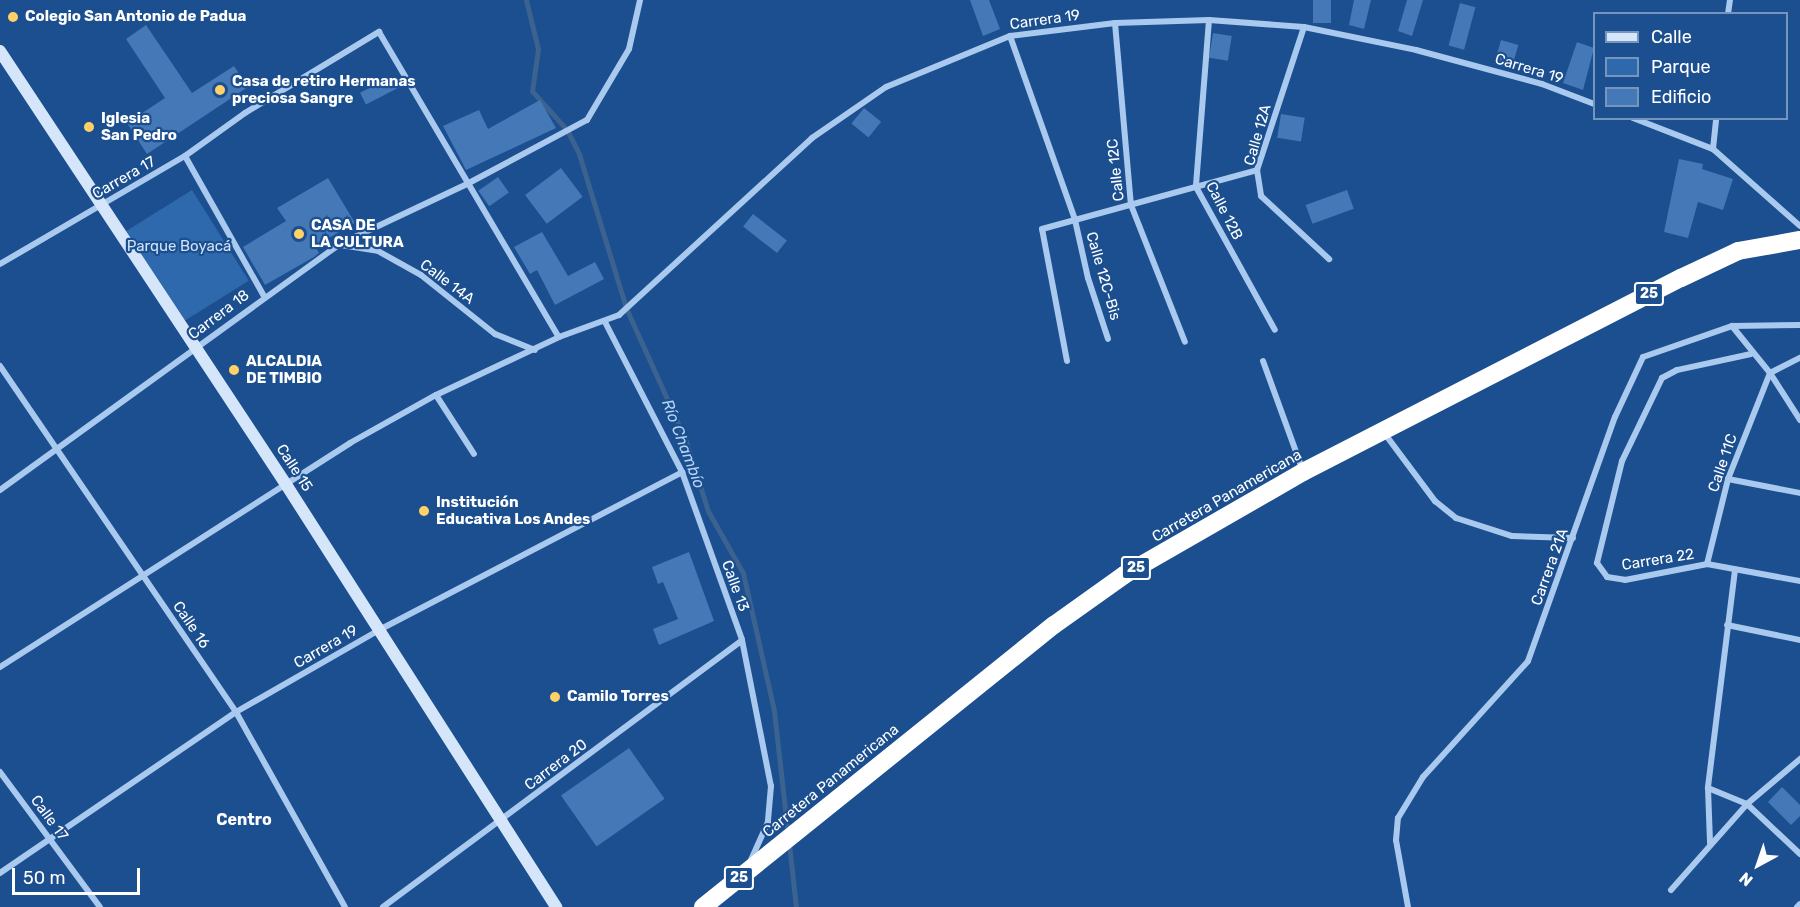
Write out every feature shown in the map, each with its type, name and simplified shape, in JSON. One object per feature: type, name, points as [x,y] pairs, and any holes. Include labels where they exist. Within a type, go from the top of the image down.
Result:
[{"type":"highway","name":"Carretera Panamericana","points":[[702,907],[1054,625],[1124,575],[1303,472],[1738,251],[1800,240]]},
{"type":"main road","name":"Calle 15","points":[[0,51],[287,486],[556,907]]},
{"type":"street","name":"Carrera 18","points":[[0,490],[264,296],[340,244],[467,183],[587,120],[629,50],[640,0]]},
{"type":"street","name":"Carrera 19","points":[[560,337],[619,315],[812,138],[886,87],[1010,36],[1115,23],[1209,20],[1304,27],[1428,53],[1542,84],[1593,104]]},
{"type":"street","name":"Calle 12B","points":[[1209,20],[1196,187],[1275,330]]},
{"type":"street","name":"Calle 12C","points":[[1115,23],[1131,205],[1185,342]]},
{"type":"street","name":"Calle 12A","points":[[1304,27],[1257,170],[1261,196],[1329,259]]},
{"type":"street","name":"Carrera 17","points":[[0,264],[185,156],[245,113],[379,32],[467,183]]},
{"type":"street","name":"Calle 12C-Bis","points":[[1010,36],[1075,220],[1088,278],[1108,339]]},
{"type":"street","points":[[1638,120],[1713,149],[1800,226]]},
{"type":"street","points":[[1713,149],[1716,120]]},
{"type":"street","points":[[185,156],[264,296]]},
{"type":"street","points":[[1067,361],[1042,229],[1257,170]]},
{"type":"street","points":[[0,667],[142,575],[287,486],[350,443],[436,395],[560,337],[467,183]]},
{"type":"street","name":"Calle 14A","points":[[340,244],[378,251],[421,275],[495,334],[536,350]]},
{"type":"street","name":"Calle 13","points":[[605,322],[681,472],[742,640],[771,786],[768,822],[745,873]]},
{"type":"street","name":"Carrera 21A","points":[[1407,907],[1395,840],[1404,803],[1528,661],[1615,417],[1643,357],[1732,326],[1800,325]]},
{"type":"street","points":[[1732,326],[1751,354],[1770,373],[1800,420]]},
{"type":"street","name":"Carrera 22","points":[[1751,354],[1677,370],[1662,378],[1622,461],[1597,563],[1607,577],[1625,580],[1707,564],[1800,581]]},
{"type":"street","points":[[1770,373],[1800,358]]},
{"type":"street","points":[[1263,361],[1303,472]]},
{"type":"street","name":"Calle 16","points":[[0,366],[236,712],[345,907]]},
{"type":"street","name":"Calle 11C","points":[[1707,564],[1728,479],[1770,373]]},
{"type":"street","points":[[436,395],[474,454]]},
{"type":"street","points":[[1383,431],[1435,501],[1456,518],[1512,536],[1573,538]]},
{"type":"street","name":"Carrera 19","points":[[0,873],[236,712],[379,630],[681,472]]},
{"type":"street","points":[[1728,479],[1800,493]]},
{"type":"street","points":[[1710,843],[1708,788],[1726,625],[1735,570]]},
{"type":"street","points":[[1726,625],[1800,640]]},
{"type":"street","name":"Carrera 20","points":[[383,907],[742,640]]},
{"type":"street","points":[[1671,890],[1710,843],[1747,804],[1800,759]]},
{"type":"street","name":"Calle 17","points":[[0,772],[100,907]]},
{"type":"street","points":[[1708,788],[1747,804],[1800,854]]},
{"type":"green space","name":"Parque Boyacá","points":[[192,190],[249,281],[177,326],[120,235]]},
{"type":"building","points":[[970,0],[989,0],[1000,29],[983,36]]},
{"type":"building","points":[[1313,0],[1331,0],[1331,23],[1313,23]]},
{"type":"building","points":[[1354,0],[1371,0],[1364,29],[1349,25]]},
{"type":"building","points":[[1407,0],[1423,0],[1412,36],[1398,31]]},
{"type":"building","points":[[1460,3],[1475,7],[1464,50],[1449,46]]},
{"type":"building","name":"Casa de retiro Hermanas preciosa Sangre","points":[[146,25],[192,93],[234,66],[248,87],[147,154],[127,123],[165,98],[126,39]]},
{"type":"building","points":[[1213,33],[1232,36],[1228,61],[1209,58]]},
{"type":"building","points":[[1501,40],[1518,45],[1511,69],[1494,64]]},
{"type":"building","points":[[1577,42],[1593,48],[1583,90],[1563,83]]},
{"type":"building","points":[[393,76],[399,88],[366,104],[360,93]]},
{"type":"building","points":[[540,100],[556,128],[466,170],[443,126],[479,110],[488,129]]},
{"type":"building","points":[[864,108],[881,122],[869,137],[851,124]]},
{"type":"building","points":[[1281,114],[1305,118],[1301,141],[1277,138]]},
{"type":"building","points":[[1679,159],[1703,164],[1702,169],[1733,179],[1723,210],[1698,202],[1688,238],[1664,232]]},
{"type":"building","points":[[561,168],[583,197],[547,224],[525,195]]},
{"type":"building","points":[[498,177],[509,193],[489,206],[478,191]]},
{"type":"building","name":"CASA DE LA CULTURA","points":[[328,178],[355,223],[315,246],[319,253],[314,257],[265,285],[243,247],[286,221],[277,208]]},
{"type":"building","points":[[1347,190],[1354,209],[1312,224],[1306,205]]},
{"type":"building","points":[[753,214],[787,240],[777,253],[743,227]]},
{"type":"building","points":[[542,232],[568,276],[595,262],[604,279],[555,305],[537,270],[530,274],[514,247]]},
{"type":"building","points":[[689,552],[714,621],[659,645],[653,629],[678,619],[663,582],[658,584],[652,567]]},
{"type":"building","points":[[629,748],[665,799],[597,846],[561,796]]},
{"type":"building","points":[[1782,787],[1800,805],[1800,816],[1791,825],[1768,802]]},
{"type":"waterway","name":"Río Chambío","points":[[526,0],[538,49],[532,91],[567,130],[579,154],[626,308],[686,441],[708,511],[743,573],[774,711],[788,835]]},
{"type":"waterway","name":"Río Chambío","points":[[789,844],[796,907]]},
{"type":"place","name":"Colegio San Antonio de Padua","points":[[13,17]]},
{"type":"place","name":"Casa de retiro Hermanas preciosa Sangre","points":[[220,90]]},
{"type":"place","name":"Iglesia San Pedro","points":[[89,127]]},
{"type":"place","name":"CASA DE LA CULTURA","points":[[299,234]]},
{"type":"place","name":"ALCALDIA DE TIMBIO","points":[[234,370]]},
{"type":"place","name":"Institución Educativa Los Andes","points":[[424,511]]},
{"type":"place","name":"Camilo Torres","points":[[555,697]]},
{"type":"district","name":"Centro","points":[[244,820]]}]
